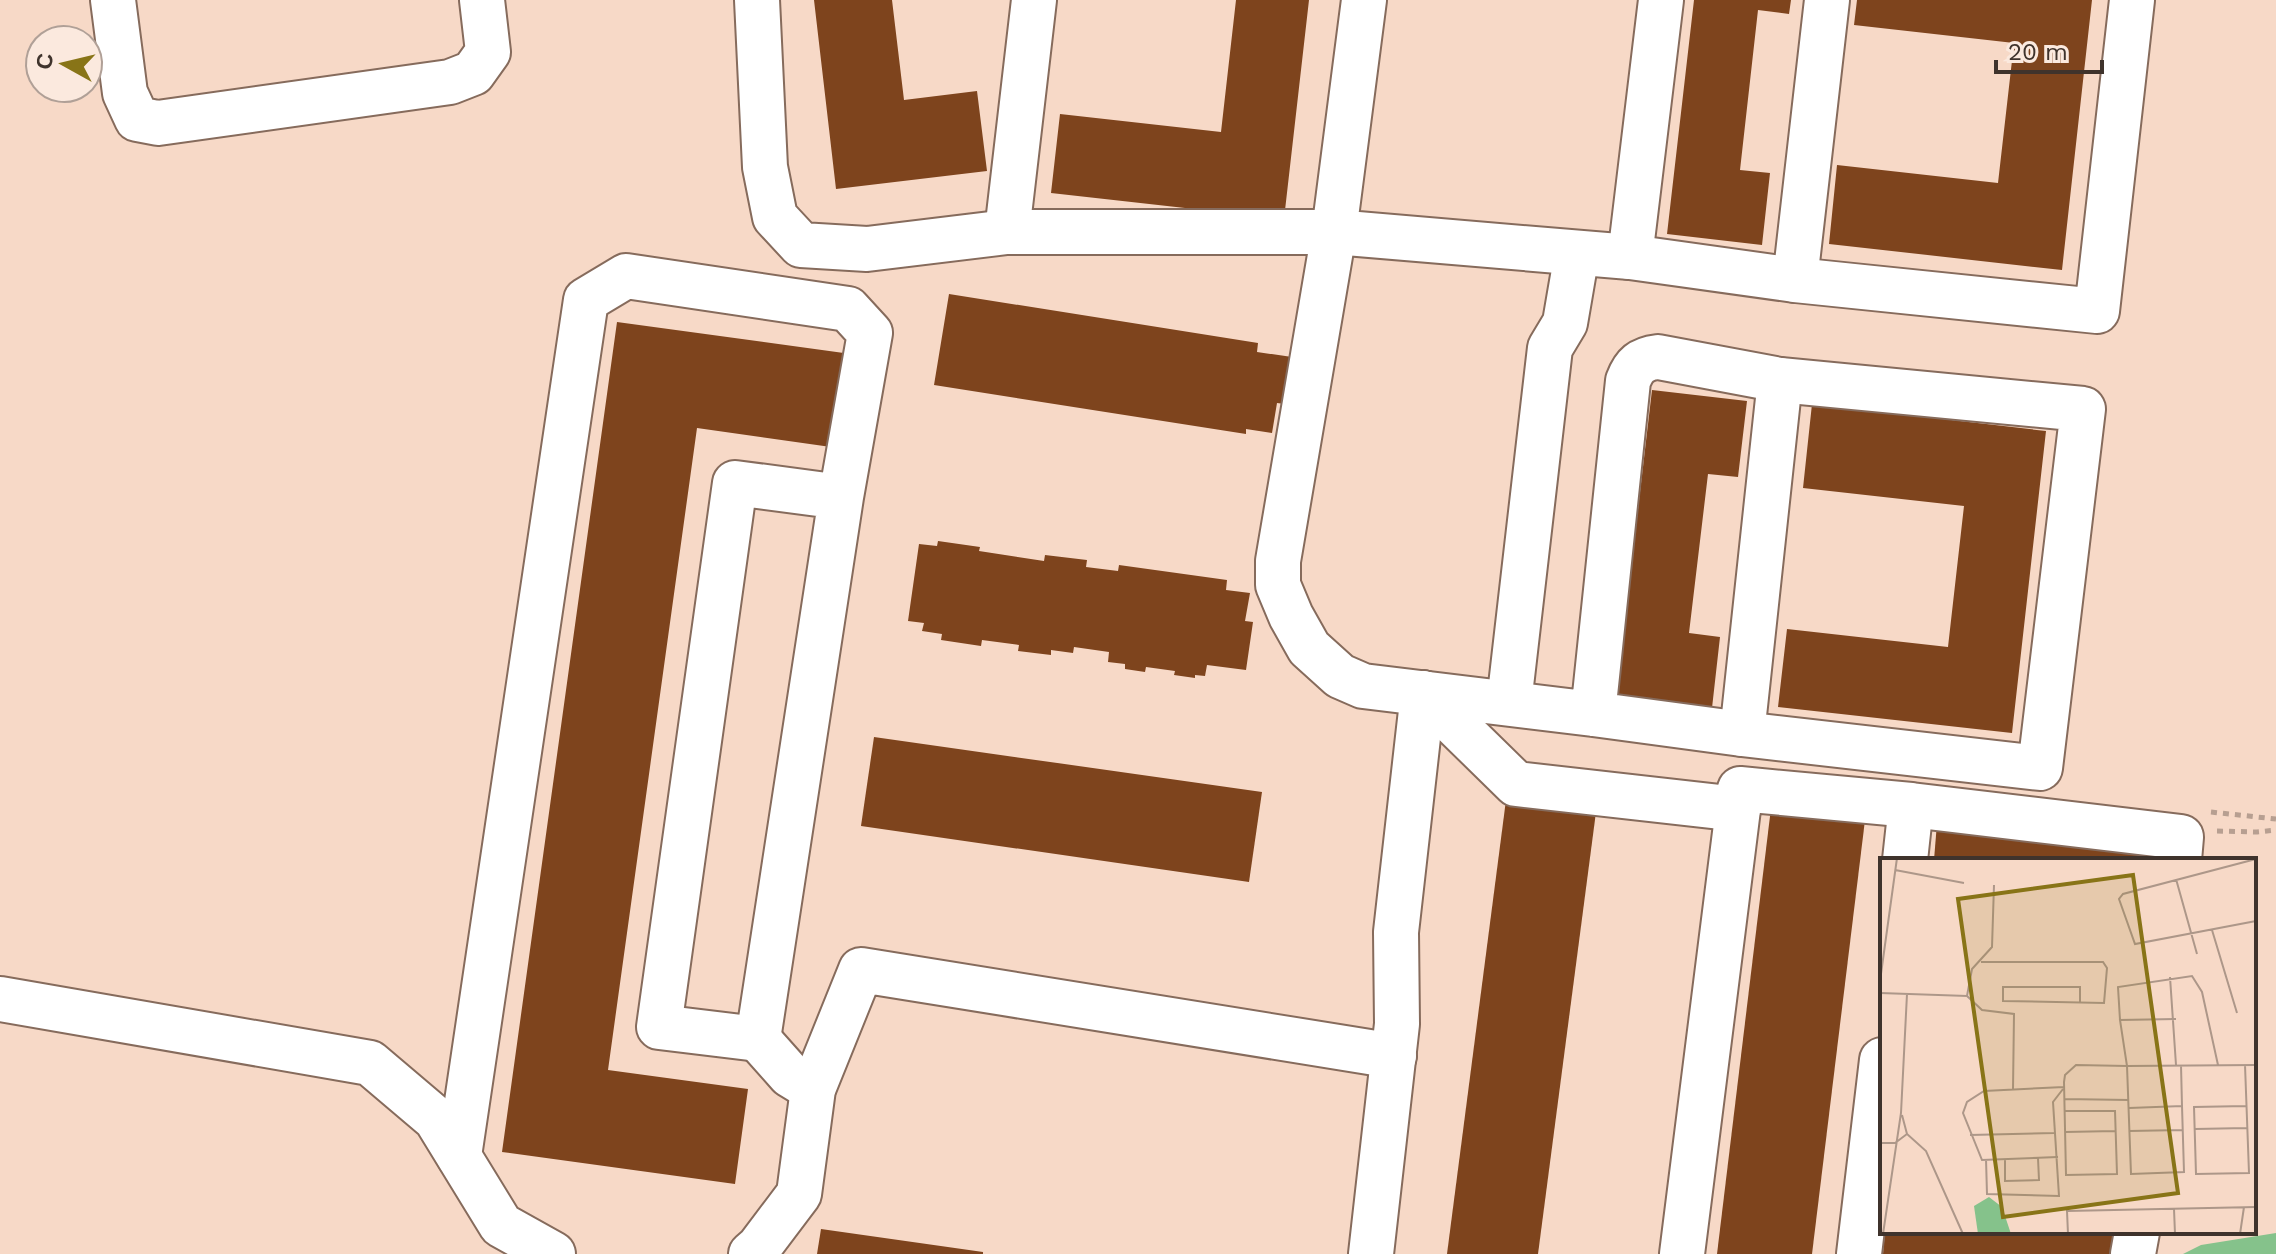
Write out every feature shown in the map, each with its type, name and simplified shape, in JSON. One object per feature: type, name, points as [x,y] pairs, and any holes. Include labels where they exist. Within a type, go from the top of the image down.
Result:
[{"type":"street","points":[[113,0],[125,93],[137,119],[158,123],[450,82],[473,73],[488,52],[482,0]]},
{"type":"street","points":[[757,0],[765,167],[775,217],[801,245],[867,249],[1007,232],[1334,232],[1630,257],[1795,280],[2097,311],[2132,0]]},
{"type":"street","points":[[1007,232],[1034,0]]},
{"type":"street","points":[[1364,0],[1334,232],[1278,561],[1278,585],[1291,616],[1309,648],[1340,676],[1363,686],[1742,734],[2040,768],[2083,409],[1780,380],[1658,357],[1644,359],[1633,367],[1628,381],[1593,714]]},
{"type":"street","points":[[1630,257],[1661,0]]},
{"type":"street","points":[[1795,280],[1827,0]]},
{"type":"street","points":[[1509,703],[1550,348],[1565,323],[1577,253]]},
{"type":"street","points":[[459,1156],[586,300],[626,276],[848,309],[870,333],[841,497],[758,1039]]},
{"type":"street","points":[[1742,734],[1780,380]]},
{"type":"street","points":[[813,1089],[790,1075],[758,1039],[659,1027],[735,483],[841,497]]},
{"type":"street","points":[[1423,693],[1516,784],[1738,809]]},
{"type":"street","points":[[1371,1254],[1397,1024],[1396,932],[1423,693]]},
{"type":"street","points":[[1682,1254],[1740,789],[1911,805],[2180,849]]},
{"type":"street","points":[[1905,858],[1911,805]]},
{"type":"street","points":[[751,1254],[799,1194],[813,1089],[861,970],[1394,1056]]},
{"type":"street","points":[[0,999],[370,1063],[436,1119],[501,1225],[553,1254]]},
{"type":"street","points":[[1859,1254],[1875,1182],[1880,1095]]},
{"type":"street","points":[[2133,1254],[2137,1234]]},
{"type":"path","points":[[2180,849],[2224,829],[2276,830]]},
{"type":"green space","points":[[2276,1233],[2276,1254],[2183,1254],[2201,1245]]},
{"type":"building","points":[[814,0],[892,0],[904,100],[977,91],[987,171],[836,189]]},
{"type":"building","points":[[1236,0],[1309,0],[1284,219],[1051,193],[1060,114],[1221,132]]},
{"type":"building","points":[[1694,0],[1791,0],[1789,14],[1758,10],[1740,170],[1770,173],[1762,245],[1667,234]]},
{"type":"building","points":[[1857,0],[2092,0],[2062,270],[1829,244],[1837,165],[1998,183],[2014,43],[1854,25]]},
{"type":"building","points":[[949,294],[1258,343],[1257,352],[1292,357],[1285,404],[1277,403],[1272,433],[1246,429],[1246,434],[934,385]]},
{"type":"building","points":[[617,322],[851,354],[838,448],[697,428],[608,1070],[748,1089],[735,1184],[502,1152]]},
{"type":"building","points":[[1652,390],[1747,401],[1738,477],[1708,474],[1689,633],[1720,637],[1712,708],[1616,697]]},
{"type":"building","points":[[1812,404],[2046,431],[2012,733],[1778,707],[1787,629],[1948,647],[1964,506],[1803,488]]},
{"type":"building","points":[[938,541],[1044,561],[1045,555],[1087,560],[1086,567],[1118,571],[1119,565],[1227,580],[1226,590],[1250,593],[1245,621],[1253,622],[1246,670],[1207,665],[1205,676],[1195,675],[1195,678],[1174,675],[1175,671],[1146,667],[1145,672],[1125,669],[1125,664],[1108,662],[1109,652],[1074,647],[1073,653],[1051,650],[1051,655],[1018,651],[1019,645],[982,640],[981,646],[941,640],[942,634],[922,631],[924,623],[908,621],[919,544],[937,546]]},
{"type":"building","points":[[874,737],[1262,792],[1249,882],[861,826]]},
{"type":"building","points":[[1506,800],[1596,812],[1538,1254],[1447,1254]]},
{"type":"building","points":[[1771,808],[1865,820],[1812,1254],[1717,1254]]},
{"type":"building","points":[[1937,823],[2155,846],[2154,858],[1934,858]]},
{"type":"building","points":[[821,1229],[983,1252],[983,1254],[817,1254]]},
{"type":"building","points":[[1885,1234],[2114,1234],[2112,1254],[1883,1254]]}]
